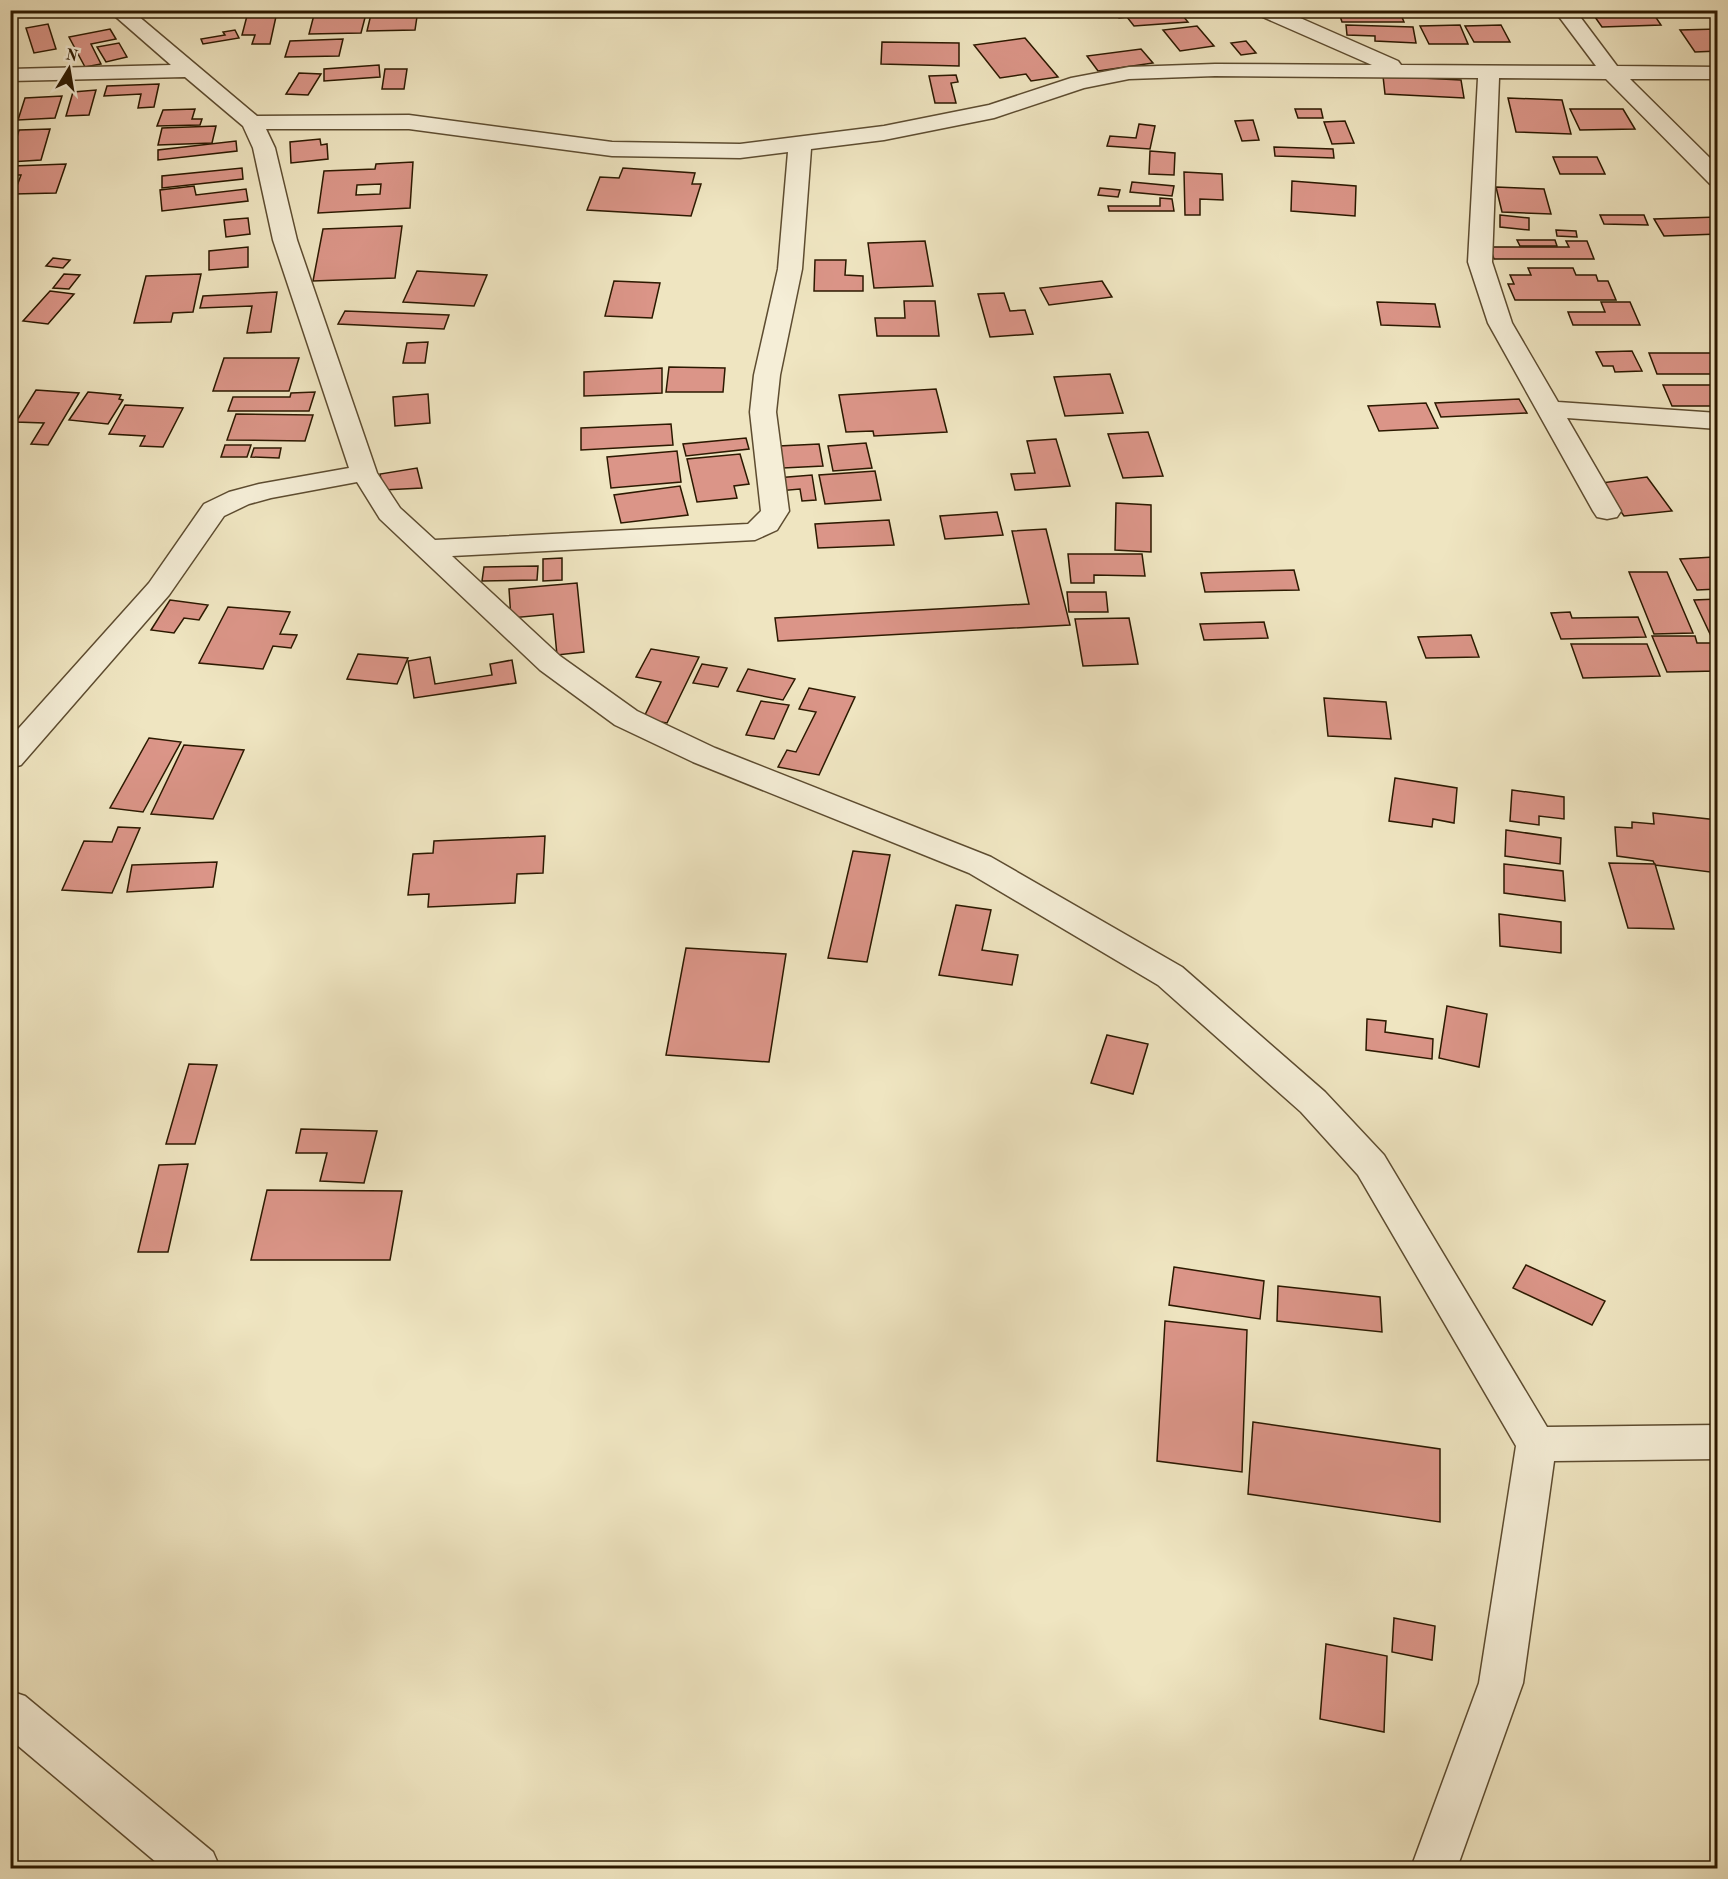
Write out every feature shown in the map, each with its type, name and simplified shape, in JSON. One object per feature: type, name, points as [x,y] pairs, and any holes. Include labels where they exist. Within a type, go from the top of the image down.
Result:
[{"type":"street","points":[[118,10],[252,123],[264,148],[285,240],[364,473],[390,513],[550,663],[626,718],[704,755],[980,865],[1170,975],[1313,1102],[1371,1165],[1402,1223],[1536,1444],[1501,1683],[1434,1869]]},
{"type":"street","points":[[1263,10],[1404,71]]},
{"type":"street","points":[[1564,10],[1611,72],[1718,179]]},
{"type":"street","points":[[252,123],[409,122],[622,150],[740,151],[884,133],[994,111],[1079,83],[1129,73],[1215,70],[1718,73]]},
{"type":"street","points":[[10,75],[190,71]]},
{"type":"street","points":[[1489,71],[1480,262],[1500,323],[1607,511]]},
{"type":"street","points":[[428,549],[755,532],[767,524],[775,512],[763,412],[767,375],[790,269],[800,143]]},
{"type":"street","points":[[1549,409],[1718,422]]},
{"type":"street","points":[[10,758],[159,590],[214,510],[239,498],[269,490],[364,473]]},
{"type":"street","points":[[1536,1444],[1718,1442]]},
{"type":"street","points":[[10,1711],[197,1869]]},
{"type":"building","points":[[367,10],[361,33],[309,34],[315,11]]},
{"type":"building","points":[[372,10],[418,10],[415,30],[367,31]]},
{"type":"building","points":[[1112,10],[1178,10],[1188,22],[1134,26],[1127,17],[1119,18]]},
{"type":"building","points":[[1338,10],[1399,10],[1404,22],[1342,22]]},
{"type":"building","points":[[1590,10],[1651,10],[1661,25],[1602,27]]},
{"type":"building","points":[[248,12],[277,12],[270,44],[252,44],[255,35],[242,35]]},
{"type":"building","points":[[48,24],[56,49],[34,53],[26,28]]},
{"type":"building","points":[[1346,25],[1413,27],[1416,43],[1375,41],[1375,36],[1347,35]]},
{"type":"building","points":[[1460,25],[1468,44],[1429,44],[1420,26]]},
{"type":"building","points":[[1501,25],[1510,42],[1474,42],[1465,26]]},
{"type":"building","points":[[1197,26],[1214,46],[1180,51],[1163,30]]},
{"type":"building","points":[[110,29],[116,39],[91,44],[101,64],[85,67],[69,37]]},
{"type":"building","points":[[1718,29],[1718,51],[1695,52],[1680,30]]},
{"type":"building","points":[[235,30],[239,38],[203,44],[201,39],[225,35],[223,32]]},
{"type":"building","points":[[1025,38],[1058,77],[1031,81],[1026,74],[1000,78],[974,45]]},
{"type":"building","points":[[343,39],[339,56],[285,57],[290,41]]},
{"type":"building","points":[[1246,41],[1256,53],[1241,55],[1231,43]]},
{"type":"building","points":[[882,42],[959,43],[959,66],[881,64]]},
{"type":"building","points":[[119,43],[127,57],[106,62],[97,47]]},
{"type":"building","points":[[1141,49],[1153,63],[1098,71],[1087,56]]},
{"type":"building","points":[[379,65],[380,77],[324,81],[324,69]]},
{"type":"building","points":[[385,69],[407,69],[404,89],[382,89]]},
{"type":"building","points":[[299,73],[321,74],[308,95],[286,94]]},
{"type":"building","points":[[956,75],[958,82],[951,83],[956,103],[935,103],[929,76]]},
{"type":"building","points":[[1383,76],[1461,80],[1464,98],[1385,94]]},
{"type":"building","points":[[159,84],[154,107],[138,108],[141,94],[104,96],[107,86]]},
{"type":"building","points":[[96,90],[89,115],[66,116],[73,92]]},
{"type":"building","points":[[62,96],[55,118],[18,120],[25,98]]},
{"type":"building","points":[[1508,98],[1562,100],[1571,134],[1516,132]]},
{"type":"building","points":[[195,109],[192,119],[202,119],[200,125],[157,126],[163,110]]},
{"type":"building","points":[[1295,109],[1321,109],[1323,118],[1298,118]]},
{"type":"building","points":[[1570,109],[1623,109],[1635,129],[1580,130]]},
{"type":"building","points":[[1253,120],[1259,140],[1242,141],[1235,121]]},
{"type":"building","points":[[1345,121],[1354,143],[1332,144],[1324,122]]},
{"type":"building","points":[[1139,124],[1155,126],[1150,149],[1107,146],[1110,136],[1136,138]]},
{"type":"building","points":[[216,126],[212,143],[158,145],[162,128]]},
{"type":"building","points":[[50,129],[41,160],[10,162],[19,130]]},
{"type":"building","points":[[320,139],[321,145],[327,144],[328,159],[291,163],[290,142]]},
{"type":"building","points":[[236,141],[237,151],[158,160],[158,150]]},
{"type":"building","points":[[1274,147],[1333,149],[1334,158],[1275,156]]},
{"type":"building","points":[[1150,151],[1175,153],[1174,175],[1149,174]]},
{"type":"building","points":[[1553,157],[1597,157],[1605,174],[1560,174]]},
{"type":"building","points":[[413,162],[410,208],[318,213],[324,171],[375,169],[376,164]],"holes":[[[381,184],[380,194],[356,195],[357,185]]]},
{"type":"building","points":[[66,164],[56,193],[14,194],[21,175],[10,175],[13,166]]},
{"type":"building","points":[[242,168],[243,179],[162,188],[162,176]]},
{"type":"building","points":[[623,168],[695,173],[692,184],[701,184],[691,216],[587,210],[600,177],[619,178]]},
{"type":"building","points":[[1184,172],[1222,174],[1223,200],[1200,199],[1200,215],[1185,215]]},
{"type":"building","points":[[1292,181],[1356,186],[1355,216],[1291,211]]},
{"type":"building","points":[[1132,182],[1174,186],[1172,196],[1130,192]]},
{"type":"building","points":[[194,186],[196,195],[246,189],[248,201],[162,211],[160,190]]},
{"type":"building","points":[[1496,187],[1544,189],[1551,214],[1502,212]]},
{"type":"building","points":[[1100,188],[1120,190],[1118,197],[1098,195]]},
{"type":"building","points":[[1160,198],[1172,199],[1174,211],[1109,211],[1108,206],[1160,206]]},
{"type":"building","points":[[1500,215],[1529,218],[1529,230],[1500,227]]},
{"type":"building","points":[[1600,215],[1644,215],[1648,225],[1604,224]]},
{"type":"building","points":[[1718,217],[1718,234],[1664,236],[1654,219]]},
{"type":"building","points":[[248,218],[250,234],[226,237],[224,220]]},
{"type":"building","points":[[402,226],[395,278],[313,281],[323,229]]},
{"type":"building","points":[[1556,230],[1576,231],[1577,237],[1557,236]]},
{"type":"building","points":[[1517,240],[1555,240],[1557,246],[1520,246]]},
{"type":"building","points":[[925,241],[933,286],[874,288],[868,243]]},
{"type":"building","points":[[1566,241],[1587,241],[1594,259],[1494,259],[1490,247],[1569,247]]},
{"type":"building","points":[[248,247],[248,267],[209,270],[209,251]]},
{"type":"building","points":[[53,258],[70,260],[63,268],[46,266]]},
{"type":"building","points":[[815,260],[846,260],[845,275],[863,276],[863,291],[814,291]]},
{"type":"building","points":[[1528,268],[1573,268],[1576,275],[1596,275],[1598,281],[1608,281],[1616,300],[1515,300],[1508,284],[1514,284],[1510,275],[1531,275]]},
{"type":"building","points":[[417,271],[487,275],[474,306],[403,302]]},
{"type":"building","points":[[64,274],[80,275],[69,289],[53,288]]},
{"type":"building","points":[[201,274],[193,312],[173,313],[171,322],[134,323],[146,276]]},
{"type":"building","points":[[614,281],[660,283],[652,318],[605,316]]},
{"type":"building","points":[[1102,281],[1112,297],[1049,305],[1040,288]]},
{"type":"building","points":[[50,291],[74,294],[48,324],[23,321]]},
{"type":"building","points":[[277,292],[271,332],[247,333],[252,306],[200,308],[203,296]]},
{"type":"building","points":[[1004,293],[1010,311],[1025,310],[1033,334],[990,337],[978,294]]},
{"type":"building","points":[[904,301],[935,301],[939,336],[877,336],[875,318],[905,318]]},
{"type":"building","points":[[1377,302],[1435,304],[1440,327],[1381,325]]},
{"type":"building","points":[[1601,302],[1630,302],[1640,325],[1573,325],[1568,312],[1605,312]]},
{"type":"building","points":[[345,311],[449,315],[444,329],[338,324]]},
{"type":"building","points":[[428,342],[425,363],[403,363],[407,343]]},
{"type":"building","points":[[1632,351],[1642,371],[1615,372],[1613,366],[1603,366],[1596,352]]},
{"type":"building","points":[[1649,353],[1718,353],[1718,374],[1657,374]]},
{"type":"building","points":[[224,358],[299,358],[289,391],[213,391]]},
{"type":"building","points":[[669,367],[725,368],[723,392],[666,392]]},
{"type":"building","points":[[662,368],[662,393],[584,396],[584,372]]},
{"type":"building","points":[[1110,374],[1123,413],[1065,416],[1054,377]]},
{"type":"building","points":[[1663,385],[1718,385],[1718,406],[1672,406]]},
{"type":"building","points":[[936,389],[947,432],[874,436],[873,431],[846,432],[839,395]]},
{"type":"building","points":[[36,390],[79,393],[48,445],[31,444],[44,423],[16,422]]},
{"type":"building","points":[[88,392],[121,395],[119,399],[123,400],[108,424],[69,420]]},
{"type":"building","points":[[315,392],[309,411],[228,411],[233,397],[290,397],[291,393]]},
{"type":"building","points":[[428,394],[430,423],[395,426],[393,397]]},
{"type":"building","points":[[1519,399],[1527,413],[1441,417],[1435,403]]},
{"type":"building","points":[[1426,403],[1438,428],[1379,431],[1368,406]]},
{"type":"building","points":[[125,405],[183,408],[163,447],[140,446],[145,436],[109,434]]},
{"type":"building","points":[[236,414],[313,415],[305,441],[227,440]]},
{"type":"building","points":[[671,424],[673,445],[581,450],[581,428]]},
{"type":"building","points":[[1148,432],[1163,476],[1123,478],[1108,434]]},
{"type":"building","points":[[746,438],[749,449],[686,456],[683,444]]},
{"type":"building","points":[[1056,439],[1070,486],[1015,490],[1011,474],[1035,473],[1027,441]]},
{"type":"building","points":[[866,443],[872,468],[833,471],[828,446]]},
{"type":"building","points":[[819,444],[823,466],[783,468],[779,446]]},
{"type":"building","points":[[225,445],[251,445],[247,457],[221,457]]},
{"type":"building","points":[[254,448],[281,448],[279,458],[251,457]]},
{"type":"building","points":[[677,451],[681,482],[611,488],[607,457]]},
{"type":"building","points":[[740,454],[749,484],[734,486],[737,498],[697,502],[687,459]]},
{"type":"building","points":[[417,468],[422,488],[383,490],[380,474]]},
{"type":"building","points":[[875,471],[881,500],[825,504],[819,475]]},
{"type":"building","points":[[812,475],[816,500],[802,501],[800,489],[778,491],[776,478]]},
{"type":"building","points":[[1647,477],[1672,511],[1624,516],[1601,483]]},
{"type":"building","points":[[680,486],[688,515],[621,523],[614,495]]},
{"type":"building","points":[[1116,503],[1151,505],[1151,552],[1115,550]]},
{"type":"building","points":[[997,512],[1003,535],[945,539],[940,516]]},
{"type":"building","points":[[889,520],[894,545],[818,548],[815,524]]},
{"type":"building","points":[[1046,529],[1070,625],[778,641],[775,618],[1029,604],[1012,531]]},
{"type":"building","points":[[1068,554],[1142,554],[1145,576],[1094,575],[1094,583],[1071,583]]},
{"type":"building","points":[[1714,557],[1718,563],[1718,589],[1697,590],[1680,559]]},
{"type":"building","points":[[562,558],[562,580],[543,581],[543,559]]},
{"type":"building","points":[[538,566],[537,580],[482,581],[484,567]]},
{"type":"building","points":[[1294,570],[1299,590],[1205,592],[1201,573]]},
{"type":"building","points":[[1629,572],[1667,572],[1693,633],[1654,634]]},
{"type":"building","points":[[577,583],[584,652],[557,655],[553,614],[511,618],[509,589]]},
{"type":"building","points":[[1067,592],[1106,592],[1108,612],[1069,612]]},
{"type":"building","points":[[1718,599],[1718,636],[1711,636],[1694,600]]},
{"type":"building","points":[[170,600],[208,605],[199,620],[184,618],[174,633],[151,630]]},
{"type":"building","points":[[228,607],[290,612],[280,634],[297,635],[291,648],[273,646],[263,669],[199,663]]},
{"type":"building","points":[[1570,612],[1572,618],[1638,617],[1646,637],[1561,639],[1551,613]]},
{"type":"building","points":[[1129,618],[1138,664],[1083,666],[1075,619]]},
{"type":"building","points":[[1264,622],[1268,638],[1204,640],[1200,624]]},
{"type":"building","points":[[1471,635],[1479,657],[1426,658],[1418,637]]},
{"type":"building","points":[[1652,636],[1695,636],[1697,643],[1718,643],[1718,671],[1667,672]]},
{"type":"building","points":[[1571,644],[1647,644],[1660,676],[1583,678]]},
{"type":"building","points":[[651,649],[699,657],[667,723],[643,719],[661,682],[636,677]]},
{"type":"building","points":[[358,654],[408,658],[397,684],[347,679]]},
{"type":"building","points":[[430,657],[435,684],[492,675],[490,664],[512,660],[516,683],[414,698],[408,661]]},
{"type":"building","points":[[702,664],[727,668],[718,687],[693,683]]},
{"type":"building","points":[[748,669],[795,679],[783,700],[737,691]]},
{"type":"building","points":[[809,688],[855,697],[819,775],[778,767],[787,750],[796,752],[816,712],[799,709]]},
{"type":"building","points":[[1324,698],[1386,702],[1391,739],[1328,736]]},
{"type":"building","points":[[761,701],[789,705],[774,739],[746,735]]},
{"type":"building","points":[[149,738],[181,742],[143,812],[110,808]]},
{"type":"building","points":[[184,745],[244,750],[213,819],[151,814]]},
{"type":"building","points":[[1395,778],[1457,788],[1454,823],[1433,819],[1432,827],[1389,821]]},
{"type":"building","points":[[1512,790],[1564,797],[1564,819],[1539,816],[1539,825],[1510,821]]},
{"type":"building","points":[[1653,813],[1718,820],[1718,873],[1655,865],[1653,861],[1617,856],[1615,827],[1632,828],[1632,822],[1654,824]]},
{"type":"building","points":[[118,827],[140,828],[112,893],[62,890],[84,841],[112,842]]},
{"type":"building","points":[[1506,830],[1561,838],[1560,864],[1505,856]]},
{"type":"building","points":[[545,836],[543,873],[517,874],[515,903],[428,907],[429,894],[408,895],[413,854],[433,853],[434,841]]},
{"type":"building","points":[[853,851],[890,855],[867,962],[828,958]]},
{"type":"building","points":[[217,862],[213,887],[127,892],[132,865]]},
{"type":"building","points":[[1609,863],[1655,864],[1674,929],[1628,928]]},
{"type":"building","points":[[1504,864],[1563,871],[1565,901],[1504,893]]},
{"type":"building","points":[[956,905],[991,910],[982,950],[1018,955],[1012,985],[939,975]]},
{"type":"building","points":[[1499,914],[1561,922],[1561,953],[1500,946]]},
{"type":"building","points":[[686,948],[786,954],[769,1062],[666,1055]]},
{"type":"building","points":[[1447,1006],[1487,1014],[1479,1067],[1439,1058]]},
{"type":"building","points":[[1367,1019],[1386,1021],[1385,1032],[1433,1039],[1432,1059],[1366,1050]]},
{"type":"building","points":[[1107,1035],[1148,1044],[1133,1094],[1091,1083]]},
{"type":"building","points":[[189,1064],[217,1065],[195,1144],[166,1144]]},
{"type":"building","points":[[301,1129],[377,1131],[364,1183],[320,1181],[327,1153],[296,1153]]},
{"type":"building","points":[[188,1164],[168,1252],[138,1252],[159,1165]]},
{"type":"building","points":[[267,1190],[402,1191],[390,1260],[251,1260]]},
{"type":"building","points":[[1526,1265],[1605,1301],[1592,1325],[1513,1288]]},
{"type":"building","points":[[1174,1267],[1264,1281],[1260,1319],[1169,1305]]},
{"type":"building","points":[[1278,1286],[1380,1297],[1382,1332],[1277,1321]]},
{"type":"building","points":[[1165,1321],[1247,1330],[1242,1472],[1157,1461]]},
{"type":"building","points":[[1253,1422],[1440,1449],[1440,1522],[1248,1494]]},
{"type":"building","points":[[1394,1618],[1435,1626],[1432,1660],[1392,1652]]},
{"type":"building","points":[[1326,1644],[1387,1656],[1384,1732],[1320,1719]]}]
